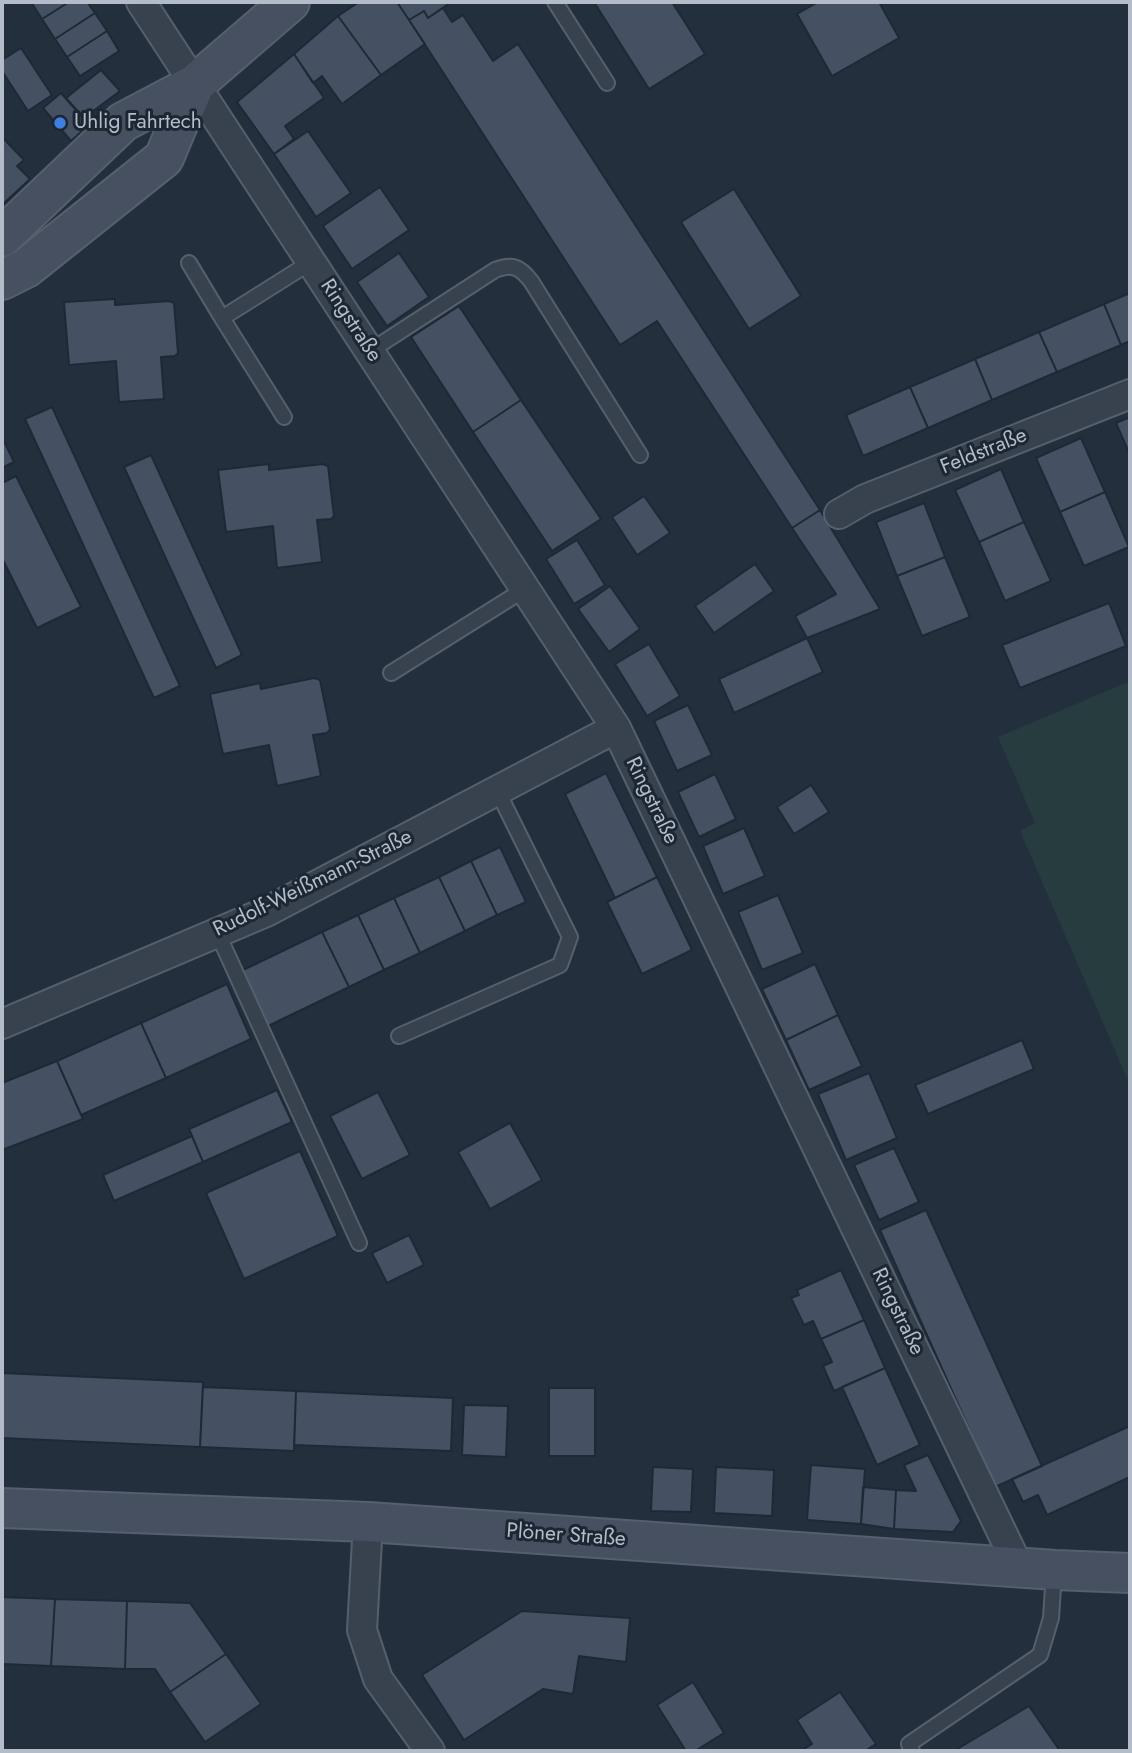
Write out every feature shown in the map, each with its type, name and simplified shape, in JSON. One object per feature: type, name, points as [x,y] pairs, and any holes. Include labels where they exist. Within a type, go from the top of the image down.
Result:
[{"type":"main road","points":[[2,237],[123,122],[195,84],[290,2]]},
{"type":"main road","points":[[2,279],[26,268],[163,158],[195,84]]},
{"type":"main road","name":"Plöner Straße","points":[[2,1508],[368,1522],[1037,1569],[1130,1573]]},
{"type":"street","name":"Ringstraße","points":[[141,2],[616,728],[1037,1569]]},
{"type":"street","name":"Feldstraße","points":[[839,514],[865,499],[1130,394]]},
{"type":"street","name":"Rudolf-Weißmann-Straße","points":[[2,1024],[266,912],[616,728]]},
{"type":"street","points":[[368,1522],[362,1630],[379,1679],[430,1751]]},
{"type":"lane","points":[[555,2],[607,83]]},
{"type":"lane","points":[[222,318],[311,262]]},
{"type":"lane","points":[[189,263],[284,417]]},
{"type":"lane","points":[[370,351],[495,270],[506,265],[516,267],[531,281],[640,455]]},
{"type":"lane","points":[[391,673],[525,589]]},
{"type":"lane","points":[[399,1037],[560,965],[570,937],[497,790]]},
{"type":"lane","points":[[217,932],[359,1243]]},
{"type":"lane","points":[[912,1751],[909,1744],[1040,1655],[1051,1618],[1037,1569]]},
{"type":"green space","points":[[1130,681],[1130,1085],[1020,831],[1035,823],[998,737]]},
{"type":"building","points":[[31,2],[69,2],[42,19]]},
{"type":"building","points":[[69,2],[87,2],[95,13],[55,39],[42,19]]},
{"type":"building","points":[[359,2],[397,2],[425,44],[381,75],[338,16]]},
{"type":"building","points":[[397,2],[451,2],[428,18],[424,11],[409,20]]},
{"type":"building","points":[[594,2],[672,2],[705,54],[649,89]]},
{"type":"building","points":[[818,2],[879,2],[899,38],[832,76],[797,14]]},
{"type":"building","points":[[443,8],[452,22],[463,15],[493,61],[518,44],[820,510],[792,528],[657,321],[620,345],[409,20],[424,11],[428,18]]},
{"type":"building","points":[[95,13],[107,31],[67,57],[55,39]]},
{"type":"building","points":[[338,16],[381,75],[342,104],[322,76],[313,83],[294,54]]},
{"type":"building","points":[[107,31],[119,51],[80,76],[67,57]]},
{"type":"building","points":[[21,48],[52,95],[28,111],[2,71],[2,60]]},
{"type":"building","points":[[294,54],[324,98],[285,126],[294,139],[274,154],[237,102]]},
{"type":"building","points":[[101,70],[120,91],[84,118],[66,98]]},
{"type":"building","points":[[61,93],[89,125],[71,141],[43,108]]},
{"type":"building","points":[[308,131],[351,193],[316,217],[274,154]]},
{"type":"building","points":[[2,137],[24,160],[17,166],[30,179],[2,205]]},
{"type":"building","points":[[380,187],[409,230],[352,269],[323,226]]},
{"type":"building","points":[[734,189],[801,296],[749,329],[681,222]]},
{"type":"building","points":[[399,253],[429,297],[387,326],[357,282]]},
{"type":"building","points":[[1130,293],[1130,341],[1121,345],[1104,304]]},
{"type":"building","points":[[115,299],[115,305],[169,301],[174,303],[178,353],[175,356],[161,357],[164,399],[119,402],[116,361],[69,365],[64,302]]},
{"type":"building","points":[[1104,304],[1121,345],[1057,372],[1039,332]]},
{"type":"building","points":[[459,306],[521,400],[473,432],[411,337]]},
{"type":"building","points":[[1039,332],[1057,372],[992,400],[975,359]]},
{"type":"building","points":[[975,359],[992,400],[928,428],[910,387]]},
{"type":"building","points":[[910,387],[928,428],[863,456],[846,415]]},
{"type":"building","points":[[521,400],[601,519],[552,551],[473,432]]},
{"type":"building","points":[[52,407],[180,686],[154,698],[25,419]]},
{"type":"building","points":[[1130,417],[1130,455],[1116,423]]},
{"type":"building","points":[[2,437],[14,462],[2,468]]},
{"type":"building","points":[[1081,438],[1105,492],[1060,512],[1036,458]]},
{"type":"building","points":[[151,455],[242,655],[216,668],[124,467]]},
{"type":"building","points":[[269,464],[269,470],[323,464],[328,466],[334,516],[331,519],[317,520],[322,562],[277,568],[273,526],[226,532],[218,470]]},
{"type":"building","points":[[1001,469],[1024,522],[979,542],[955,490]]},
{"type":"building","points":[[16,476],[81,607],[37,628],[2,558],[2,483]]},
{"type":"building","points":[[1105,492],[1129,547],[1084,566],[1060,512]]},
{"type":"building","points":[[644,496],[670,533],[637,555],[612,517]]},
{"type":"building","points":[[924,503],[945,557],[897,576],[876,522]]},
{"type":"building","points":[[820,510],[880,609],[807,638],[795,616],[836,594],[792,528]]},
{"type":"building","points":[[1024,522],[1051,581],[1005,601],[979,542]]},
{"type":"building","points":[[577,540],[605,585],[574,604],[546,559]]},
{"type":"building","points":[[945,557],[970,617],[922,636],[897,576]]},
{"type":"building","points":[[755,564],[774,591],[714,633],[695,606]]},
{"type":"building","points":[[610,586],[640,629],[609,652],[578,609]]},
{"type":"building","points":[[1109,603],[1126,646],[1020,688],[1002,645]]},
{"type":"building","points":[[807,638],[823,672],[734,713],[719,679]]},
{"type":"building","points":[[649,644],[680,696],[647,716],[615,664]]},
{"type":"building","points":[[314,678],[320,680],[330,729],[327,733],[313,735],[321,776],[277,786],[269,745],[223,754],[210,694],[260,683],[261,689]]},
{"type":"building","points":[[688,705],[712,755],[677,771],[654,721]]},
{"type":"building","points":[[606,773],[657,877],[615,898],[565,794]]},
{"type":"building","points":[[715,774],[736,819],[699,837],[678,792]]},
{"type":"building","points":[[811,785],[829,812],[794,834],[777,807]]},
{"type":"building","points":[[744,828],[765,876],[723,894],[703,846]]},
{"type":"building","points":[[500,847],[526,902],[497,915],[471,861]]},
{"type":"building","points":[[471,861],[497,915],[465,931],[439,877]]},
{"type":"building","points":[[439,877],[465,931],[420,953],[394,898]]},
{"type":"building","points":[[657,877],[692,950],[642,974],[607,902]]},
{"type":"building","points":[[778,895],[803,953],[762,970],[738,912]]},
{"type":"building","points":[[394,898],[420,953],[384,970],[358,915]]},
{"type":"building","points":[[358,915],[384,970],[349,987],[322,932]]},
{"type":"building","points":[[322,932],[349,987],[268,1026],[241,971]]},
{"type":"building","points":[[815,964],[838,1015],[786,1040],[762,989]]},
{"type":"building","points":[[227,984],[251,1039],[166,1078],[141,1023]]},
{"type":"building","points":[[838,1015],[862,1066],[809,1090],[786,1040]]},
{"type":"building","points":[[141,1023],[166,1078],[81,1115],[57,1061]]},
{"type":"building","points":[[1022,1040],[1034,1069],[928,1114],[915,1085]]},
{"type":"building","points":[[57,1061],[83,1119],[2,1150],[2,1083]]},
{"type":"building","points":[[869,1073],[897,1138],[846,1160],[818,1094]]},
{"type":"building","points":[[277,1090],[292,1122],[203,1162],[189,1129]]},
{"type":"building","points":[[378,1092],[410,1155],[362,1179],[330,1116]]},
{"type":"building","points":[[510,1123],[542,1180],[490,1209],[458,1152]]},
{"type":"building","points":[[192,1136],[203,1162],[114,1201],[103,1175]]},
{"type":"building","points":[[894,1148],[919,1202],[879,1220],[854,1165]]},
{"type":"building","points":[[300,1151],[338,1236],[244,1279],[206,1193]]},
{"type":"building","points":[[926,1210],[1042,1466],[995,1487],[880,1230]]},
{"type":"building","points":[[409,1235],[424,1265],[387,1283],[372,1253]]},
{"type":"building","points":[[841,1270],[864,1320],[821,1339],[813,1321],[804,1325],[791,1298],[799,1295],[797,1290]]},
{"type":"building","points":[[864,1320],[885,1368],[834,1391],[823,1366],[832,1362],[821,1339]]},
{"type":"building","points":[[885,1368],[920,1445],[877,1465],[842,1387]]},
{"type":"building","points":[[2,1373],[203,1382],[200,1447],[2,1438]]},
{"type":"building","points":[[203,1387],[296,1391],[294,1451],[200,1447]]},
{"type":"building","points":[[549,1388],[595,1388],[595,1456],[549,1456]]},
{"type":"building","points":[[296,1391],[453,1398],[451,1451],[294,1445]]},
{"type":"building","points":[[464,1405],[508,1406],[506,1457],[462,1455]]},
{"type":"building","points":[[1130,1426],[1130,1477],[1047,1515],[1038,1495],[1023,1502],[1012,1479]]},
{"type":"building","points":[[928,1455],[961,1521],[953,1532],[894,1529],[896,1490],[916,1491],[904,1465]]},
{"type":"building","points":[[811,1465],[865,1469],[861,1524],[807,1520]]},
{"type":"building","points":[[653,1467],[693,1469],[691,1512],[651,1511]]},
{"type":"building","points":[[716,1467],[774,1470],[772,1516],[714,1513]]},
{"type":"building","points":[[863,1487],[896,1490],[894,1529],[861,1524]]},
{"type":"building","points":[[2,1597],[55,1599],[51,1666],[2,1664]]},
{"type":"building","points":[[55,1599],[127,1601],[125,1669],[51,1666]]},
{"type":"building","points":[[127,1601],[190,1603],[226,1654],[170,1692],[155,1669],[125,1669]]},
{"type":"building","points":[[522,1611],[630,1618],[626,1662],[579,1656],[573,1694],[543,1689],[464,1740],[422,1675]]},
{"type":"building","points":[[226,1654],[261,1704],[205,1742],[170,1692]]},
{"type":"building","points":[[693,1682],[724,1733],[695,1751],[686,1751],[657,1705]]},
{"type":"building","points":[[840,1692],[876,1744],[865,1751],[801,1751],[812,1744],[797,1720]]},
{"type":"building","points":[[1029,1706],[1060,1751],[954,1751]]},
{"type":"place","name":"Uhlig Fahrtech","points":[[60,123]]}]
